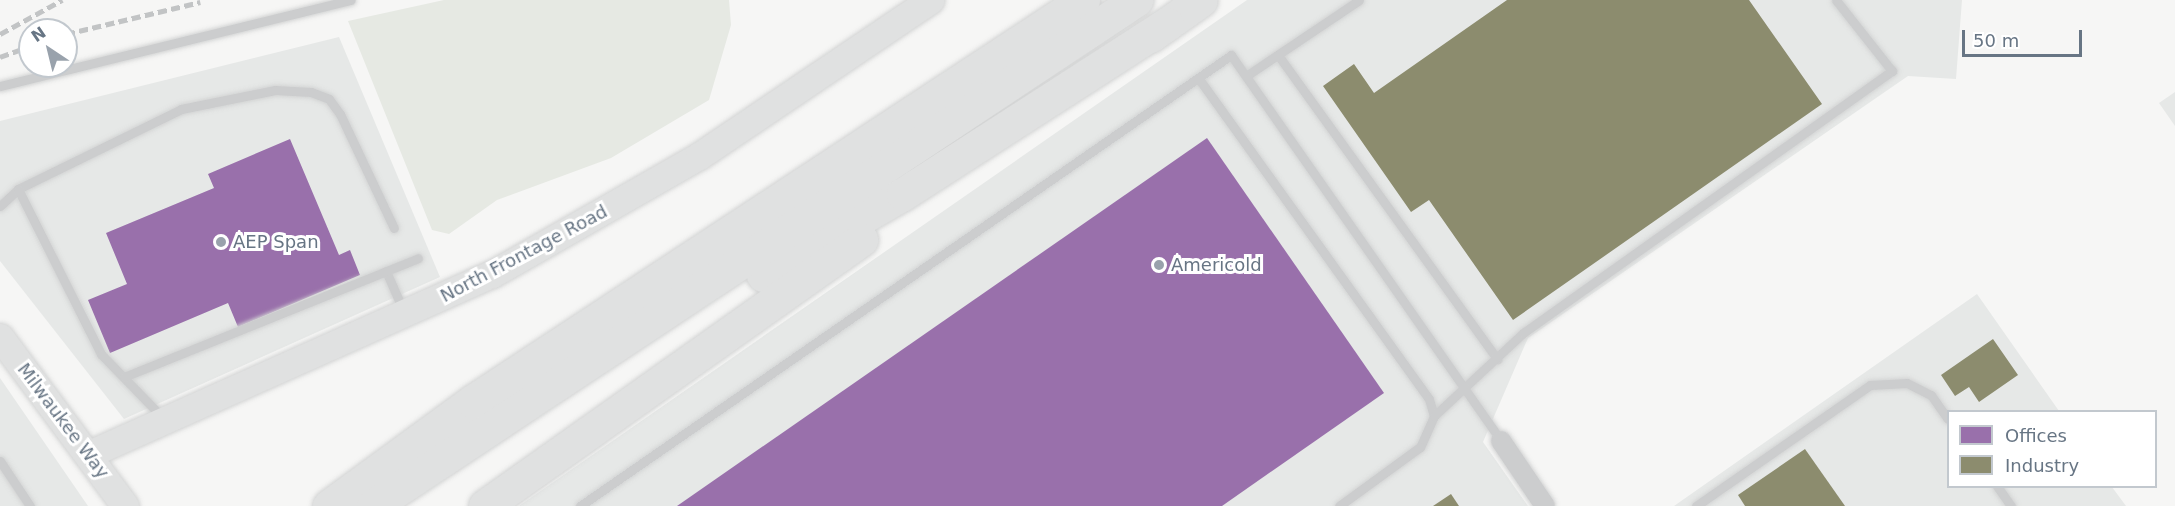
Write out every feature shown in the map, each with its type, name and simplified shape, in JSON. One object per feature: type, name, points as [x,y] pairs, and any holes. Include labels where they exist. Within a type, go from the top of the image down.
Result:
[{"type":"highway","points":[[684,263],[1045,0]]},
{"type":"highway","points":[[329,506],[473,401],[1083,0]]},
{"type":"highway","points":[[373,506],[1136,0]]},
{"type":"highway","points":[[485,506],[1201,0]]},
{"type":"highway","points":[[405,483],[903,194],[1167,24]]},
{"type":"street","name":"North Frontage Road","points":[[89,454],[406,316],[502,269],[699,156],[930,0]]},
{"type":"street","name":"Milwaukee Way","points":[[0,337],[89,454],[125,506]]},
{"type":"street","points":[[1501,441],[1545,506]]},
{"type":"lane","points":[[0,86],[351,0]]},
{"type":"lane","points":[[1246,76],[1359,0]]},
{"type":"lane","points":[[1339,506],[1420,447],[1434,416],[1462,385],[1497,359],[1523,333],[1892,71],[1836,0]]},
{"type":"lane","points":[[580,506],[1231,55],[1501,441]]},
{"type":"lane","points":[[1278,55],[1497,359]]},
{"type":"lane","points":[[1199,79],[1429,399],[1434,416]]},
{"type":"lane","points":[[0,206],[18,189],[181,109],[274,90],[311,92],[329,99],[340,114],[394,228]]},
{"type":"lane","points":[[18,189],[101,354],[166,420]]},
{"type":"lane","points":[[124,377],[418,258]]},
{"type":"lane","points":[[386,271],[406,316]]},
{"type":"lane","points":[[1696,506],[1870,385],[1907,383],[1931,395],[1947,418]]},
{"type":"lane","points":[[0,461],[30,506]]},
{"type":"lane","points":[[1998,488],[2011,506]]},
{"type":"shaded area","points":[[444,0],[729,0],[731,25],[709,100],[611,158],[497,200],[449,234],[432,230],[348,21]]},
{"type":"shaded area","points":[[1247,0],[1962,0],[1956,79],[1908,76],[1528,338],[1483,442],[1528,506],[519,506]]},
{"type":"shaded area","points":[[339,37],[440,277],[124,419],[0,261],[0,121]]},
{"type":"shaded area","points":[[2175,92],[2175,126],[2159,103]]},
{"type":"shaded area","points":[[1977,294],[2058,410],[1947,410],[1947,488],[2113,488],[2126,506],[1674,506]]},
{"type":"shaded area","points":[[0,378],[88,506],[0,506]]},
{"type":"building: Offices","name":"Americold","points":[[1207,138],[1384,393],[1222,506],[677,506]]},
{"type":"building: Offices","name":"AEP Span","points":[[290,139],[339,255],[350,250],[360,275],[238,327],[228,303],[110,353],[88,300],[127,284],[106,233],[214,188],[208,174]]},
{"type":"building: Industry","points":[[1507,0],[1749,0],[1822,104],[1513,320],[1429,200],[1411,212],[1323,86],[1354,64],[1374,93]]},
{"type":"building: Industry","points":[[1993,339],[2018,375],[1979,402],[1969,387],[1955,396],[1941,375]]},
{"type":"building: Industry","points":[[1805,449],[1845,506],[1745,506],[1738,495]]},
{"type":"building: Industry","points":[[1451,494],[1459,506],[1433,506]]},
{"type":"railway","points":[[0,34],[62,0]]},
{"type":"railway","points":[[78,31],[200,2]]},
{"type":"railway","points":[[0,57],[18,50]]},
{"type":"place","name":"AEP Span","points":[[221,242]]},
{"type":"place","name":"Americold","points":[[1159,265]]}]
